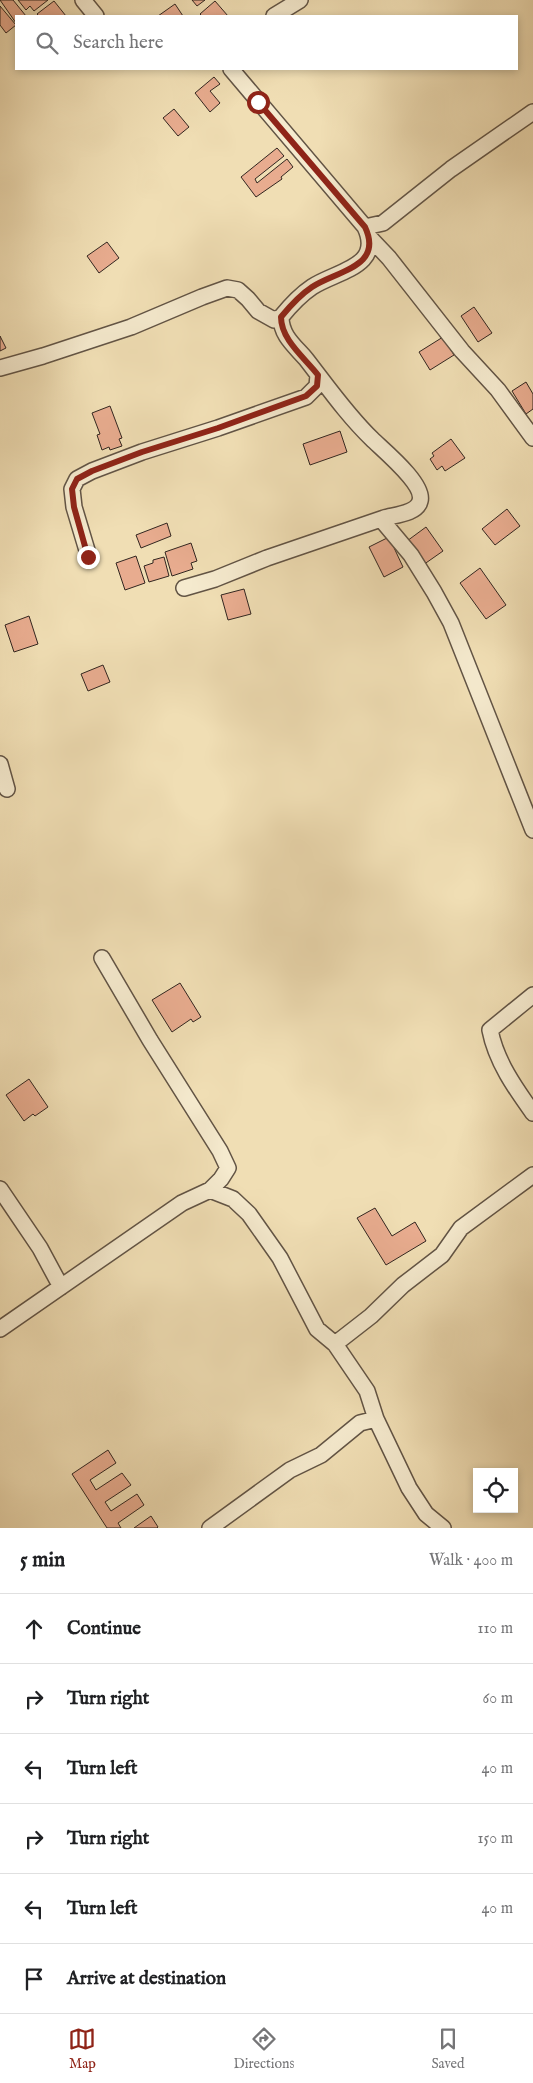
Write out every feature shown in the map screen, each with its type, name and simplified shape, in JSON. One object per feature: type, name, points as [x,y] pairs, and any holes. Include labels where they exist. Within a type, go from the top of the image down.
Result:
[{"type":"street","points":[[83,0],[95,15]]},
{"type":"street","points":[[276,15],[300,0]]},
{"type":"street","points":[[232,70],[389,258],[462,351],[498,390],[533,438]]},
{"type":"street","points":[[368,233],[451,169],[533,112]]},
{"type":"street","points":[[0,368],[131,327],[202,296],[227,288],[238,290],[258,310],[274,320],[281,317],[301,295],[313,286],[348,269],[368,255],[370,246],[368,233]]},
{"type":"street","points":[[184,588],[215,579],[267,558],[384,518],[404,513],[417,507],[420,501],[420,492],[399,466],[369,437],[288,339],[281,326],[281,317]]},
{"type":"street","points":[[88,557],[73,498],[72,489],[77,479],[92,471],[142,452],[218,428],[306,396],[317,386],[318,375]]},
{"type":"street","points":[[384,518],[385,524],[411,555],[451,623],[533,830]]},
{"type":"street","points":[[0,764],[7,789]]},
{"type":"street","points":[[0,1329],[182,1203],[210,1190],[221,1179],[228,1168],[220,1151],[150,1040],[102,958]]},
{"type":"street","points":[[533,995],[490,1030],[494,1048],[518,1093],[533,1113]]},
{"type":"street","points":[[335,1344],[371,1316],[403,1285],[442,1255],[460,1228],[533,1175]]},
{"type":"street","points":[[0,1189],[40,1248],[61,1287]]},
{"type":"street","points":[[210,1190],[233,1199],[249,1214],[280,1258],[318,1329],[335,1344],[367,1391],[376,1419],[409,1488],[426,1514],[443,1528]]},
{"type":"street","points":[[210,1528],[290,1470],[322,1455],[360,1422],[376,1419]]},
{"type":"building","points":[[0,0],[13,0],[25,15],[15,15],[15,22]]},
{"type":"building","points":[[18,0],[48,0],[34,11],[30,6],[26,10]]},
{"type":"building","points":[[192,0],[205,0],[197,6]]},
{"type":"building","points":[[54,1],[65,15],[38,15]]},
{"type":"building","points":[[215,1],[227,15],[201,15]]},
{"type":"building","points":[[175,4],[182,15],[159,15]]},
{"type":"building","points":[[0,6],[15,26],[6,33],[0,25]]},
{"type":"building","points":[[214,77],[220,84],[210,91],[220,103],[210,112],[195,93]]},
{"type":"building","points":[[174,109],[189,127],[178,136],[163,118]]},
{"type":"building","points":[[277,148],[284,156],[255,179],[257,183],[287,159],[293,167],[281,177],[282,179],[256,197],[241,177]]},
{"type":"building","points":[[107,242],[119,258],[99,273],[87,256]]},
{"type":"building","points":[[474,307],[492,333],[478,342],[461,316]]},
{"type":"building","points":[[0,336],[6,348],[0,351]]},
{"type":"building","points":[[443,337],[454,355],[430,370],[419,352]]},
{"type":"building","points":[[526,382],[533,394],[533,409],[526,414],[512,391]]},
{"type":"building","points":[[110,406],[122,438],[119,439],[122,446],[110,450],[109,447],[102,450],[97,435],[100,434],[92,413]]},
{"type":"building","points":[[340,431],[347,452],[310,465],[303,444]]},
{"type":"building","points":[[451,439],[465,458],[445,471],[442,466],[437,470],[430,459],[434,456],[432,453]]},
{"type":"building","points":[[507,509],[520,526],[495,545],[482,529]]},
{"type":"building","points":[[167,523],[171,536],[141,548],[136,535]]},
{"type":"building","points":[[426,527],[443,551],[423,565],[407,541]]},
{"type":"building","points":[[389,537],[403,567],[384,577],[369,547]]},
{"type":"building","points":[[191,543],[197,561],[191,563],[193,569],[172,576],[165,552]]},
{"type":"building","points":[[136,556],[145,583],[125,590],[116,563]]},
{"type":"building","points":[[164,557],[169,576],[149,582],[144,566],[153,563],[153,560]]},
{"type":"building","points":[[480,568],[506,605],[486,619],[460,583]]},
{"type":"building","points":[[244,589],[251,614],[228,620],[221,595]]},
{"type":"building","points":[[29,616],[38,644],[14,652],[5,625]]},
{"type":"building","points":[[103,665],[110,682],[88,691],[81,674]]},
{"type":"building","points":[[180,983],[201,1017],[193,1022],[191,1019],[172,1032],[152,1000]]},
{"type":"building","points":[[29,1079],[48,1107],[35,1116],[33,1114],[24,1121],[6,1095]]},
{"type":"building","points":[[375,1208],[392,1236],[415,1222],[426,1241],[386,1265],[357,1218]]},
{"type":"building","points":[[108,1450],[116,1463],[90,1480],[96,1490],[122,1473],[131,1485],[105,1502],[111,1511],[137,1494],[144,1505],[118,1523],[121,1528],[107,1528],[72,1474]]},
{"type":"building","points":[[151,1516],[157,1528],[134,1528]]},
{"type":"route","points":[[88,557],[74,507],[72,489],[77,479],[92,471],[142,452],[218,428],[306,396],[317,386],[318,375],[288,339],[281,326],[281,317],[301,295],[313,286],[348,269],[368,255],[370,238],[365,227],[258,102]]}]
